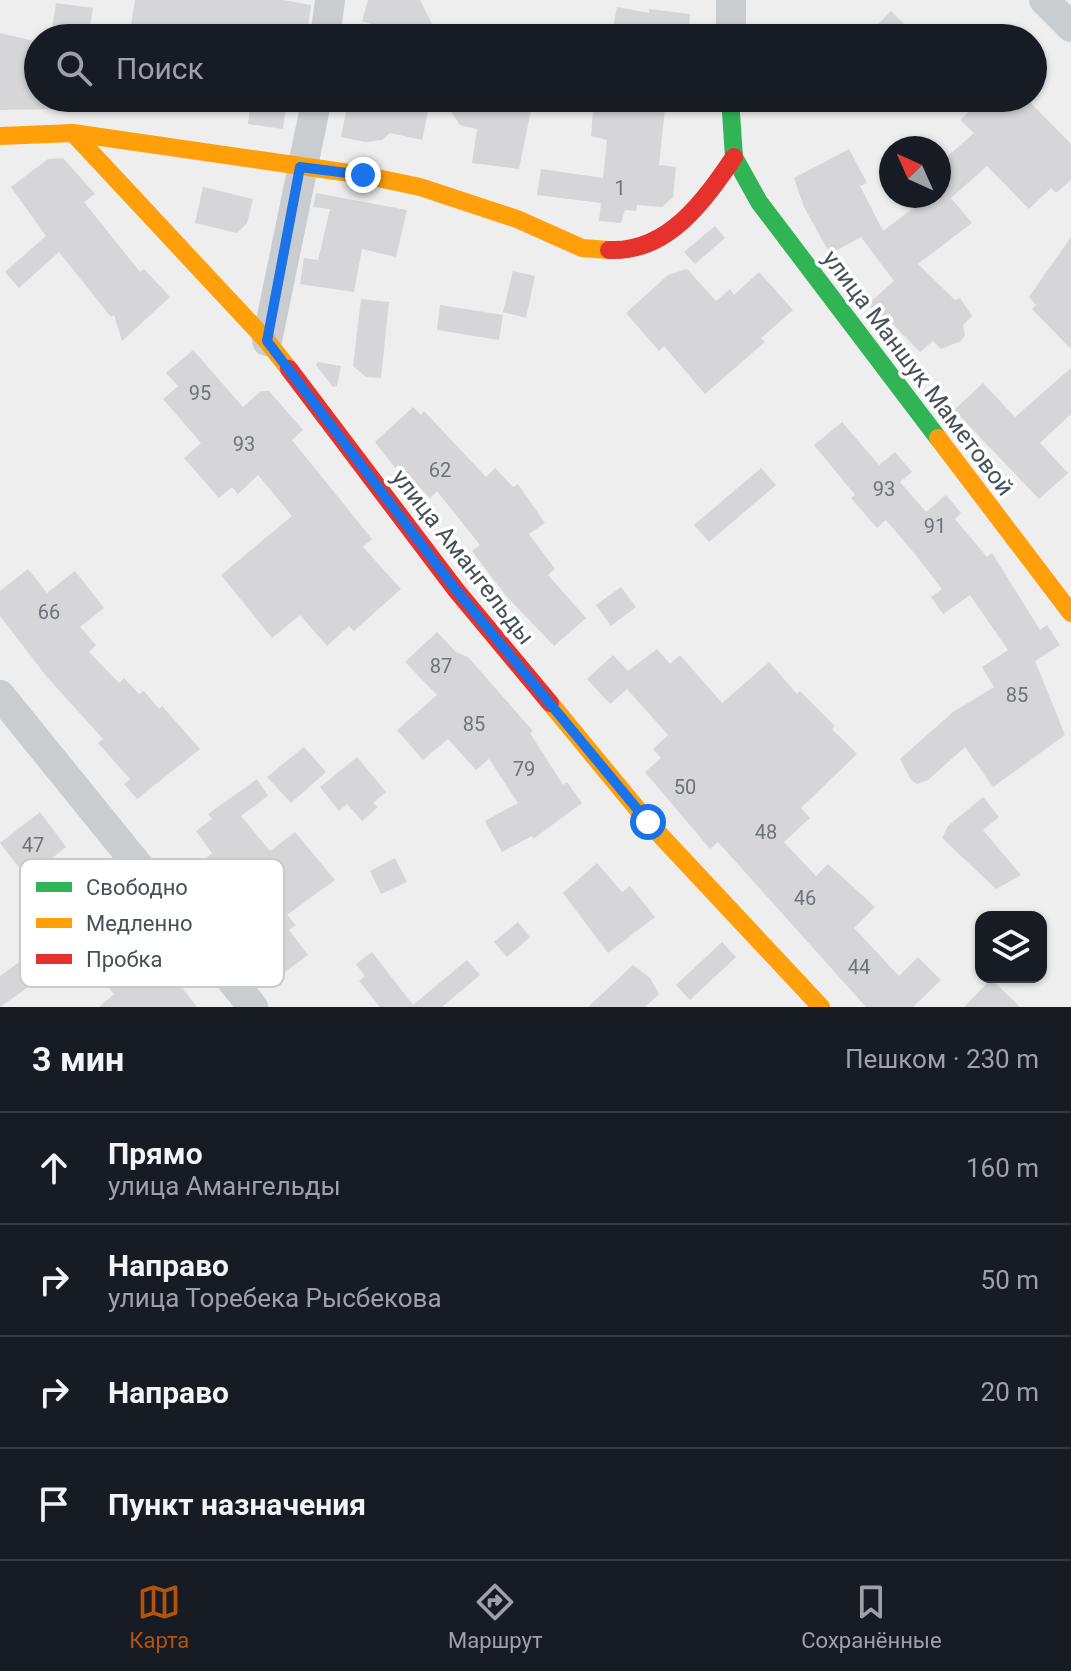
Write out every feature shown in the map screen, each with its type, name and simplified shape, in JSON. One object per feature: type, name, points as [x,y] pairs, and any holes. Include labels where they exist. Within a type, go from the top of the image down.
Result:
[{"type":"street","points":[[327,24],[330,0]]},
{"type":"street","points":[[731,0],[731,24]]},
{"type":"street","points":[[267,341],[314,112]]},
{"type":"street","points":[[0,136],[73,133],[420,187],[517,219],[582,248],[615,250],[648,243],[677,227],[704,202],[734,157],[731,112]]},
{"type":"street","name":"улица Амангельды","points":[[73,133],[267,341],[456,590],[648,822],[821,1007]]},
{"type":"street","name":"улица Маншук Маметовой","points":[[734,157],[759,202],[1071,613]]},
{"type":"street","points":[[0,695],[133,859]]},
{"type":"street","points":[[237,987],[253,1007]]},
{"type":"building","points":[[135,0],[283,0],[311,5],[309,24],[131,24]]},
{"type":"building","points":[[368,0],[420,0],[432,24],[372,24],[362,21]]},
{"type":"building","points":[[56,3],[93,8],[90,24],[53,24]]},
{"type":"building","points":[[617,7],[649,13],[649,9],[690,14],[689,24],[614,24]]},
{"type":"building","points":[[891,11],[904,24],[878,24]]},
{"type":"building","points":[[0,33],[24,39],[24,110],[0,110]]},
{"type":"building","points":[[249,112],[285,112],[283,129],[248,124]]},
{"type":"building","points":[[346,112],[428,112],[422,140],[390,133],[382,140],[365,142],[341,137]]},
{"type":"building","points":[[451,112],[531,112],[519,169],[472,163],[477,129],[460,125]]},
{"type":"building","points":[[593,112],[665,112],[659,165],[676,167],[673,197],[662,207],[637,205],[636,211],[625,210],[621,223],[599,221],[601,203],[537,195],[541,169],[603,178],[607,140],[591,136]]},
{"type":"building","points":[[968,112],[1040,112],[1071,144],[1071,180],[1056,193],[1051,188],[1029,209],[987,166],[951,198],[951,153],[974,133],[960,120]]},
{"type":"building","points":[[849,149],[867,183],[860,186],[883,231],[913,208],[951,208],[951,198],[972,223],[918,264],[955,300],[960,298],[972,316],[963,325],[965,335],[961,341],[941,349],[933,341],[920,352],[888,319],[883,324],[868,304],[894,281],[861,237],[830,254],[804,207],[794,178]]},
{"type":"building","points":[[63,158],[95,194],[84,202],[140,272],[144,269],[170,297],[122,341],[114,315],[111,317],[59,252],[19,288],[5,272],[46,236],[11,187],[48,159]]},
{"type":"building","points":[[203,187],[253,199],[247,223],[237,233],[195,223]]},
{"type":"building","points":[[316,193],[407,210],[396,257],[362,249],[354,292],[300,284],[304,258],[318,260],[330,209],[313,207]]},
{"type":"building","points":[[715,226],[725,238],[695,264],[684,252]]},
{"type":"building","points":[[1071,237],[1071,349],[1032,309],[1036,305],[1029,297]]},
{"type":"building","points":[[687,269],[716,301],[730,289],[734,295],[759,272],[793,310],[761,338],[765,342],[705,394],[664,346],[659,351],[626,313],[668,275]]},
{"type":"building","points":[[513,271],[535,276],[526,318],[503,312]]},
{"type":"building","points":[[361,299],[389,302],[381,378],[366,377],[353,366]]},
{"type":"building","points":[[440,305],[503,315],[499,340],[437,330]]},
{"type":"building","points":[[193,350],[243,407],[261,391],[269,391],[303,430],[292,440],[372,539],[363,547],[401,589],[354,631],[349,626],[327,646],[300,615],[272,638],[221,575],[292,516],[258,475],[238,494],[232,487],[219,498],[184,458],[201,443],[163,399],[178,386],[166,373]]},
{"type":"building","points":[[318,362],[341,366],[337,386],[333,387],[316,365]]},
{"type":"building","points":[[1071,368],[1071,414],[1040,443],[1068,473],[1039,499],[954,410],[983,383],[1015,417]]},
{"type":"building","points":[[413,407],[421,415],[424,411],[486,477],[495,468],[513,487],[518,484],[545,523],[529,534],[555,569],[548,575],[586,618],[554,646],[507,597],[472,551],[480,545],[437,491],[430,498],[398,465],[395,468],[375,442]]},
{"type":"building","points":[[842,422],[879,465],[895,452],[912,472],[900,482],[926,512],[946,495],[961,513],[955,519],[987,557],[992,553],[1040,630],[1047,625],[1060,645],[1035,661],[1065,735],[993,787],[965,747],[928,780],[917,784],[911,780],[900,759],[953,712],[994,687],[982,667],[1008,650],[970,595],[943,614],[931,597],[942,589],[914,553],[886,520],[877,528],[851,498],[855,495],[814,445]]},
{"type":"building","points":[[761,468],[776,485],[709,542],[694,525]]},
{"type":"building","points":[[28,569],[47,593],[75,571],[104,608],[80,627],[96,645],[89,652],[119,683],[124,678],[139,694],[144,691],[159,709],[162,706],[200,749],[137,799],[124,784],[130,779],[98,743],[103,739],[47,677],[0,616],[0,591]]},
{"type":"building","points":[[621,587],[636,607],[611,626],[596,605]]},
{"type":"building","points":[[437,632],[456,652],[468,657],[533,731],[530,733],[563,785],[567,782],[582,803],[533,839],[532,836],[502,852],[485,821],[518,803],[489,759],[476,770],[448,739],[423,760],[397,730],[437,695],[405,662]]},
{"type":"building","points":[[657,649],[670,664],[680,655],[722,703],[769,662],[797,694],[800,691],[835,726],[832,729],[857,754],[801,808],[810,818],[784,842],[816,876],[828,864],[875,907],[854,928],[899,976],[918,957],[941,980],[913,1007],[866,1007],[718,842],[710,849],[645,772],[661,758],[653,749],[668,735],[627,689],[610,704],[587,679],[613,655],[628,671]]},
{"type":"building","points":[[304,747],[326,772],[291,803],[267,777]]},
{"type":"building","points":[[357,757],[386,792],[373,803],[378,807],[362,821],[347,804],[339,811],[320,787]]},
{"type":"building","points":[[257,779],[268,796],[241,816],[270,851],[295,832],[335,880],[287,915],[296,925],[289,930],[308,955],[284,973],[284,859],[205,859],[212,853],[196,831],[212,819],[208,814]]},
{"type":"building","points":[[983,797],[999,817],[983,830],[1021,875],[996,889],[942,838],[948,826]]},
{"type":"building","points":[[40,812],[66,847],[51,859],[20,859],[20,869],[0,843]]},
{"type":"building","points":[[395,858],[407,882],[381,894],[370,871]]},
{"type":"building","points":[[597,863],[622,892],[630,886],[655,917],[608,953],[563,893]]},
{"type":"building","points":[[518,922],[530,937],[507,957],[494,942]]},
{"type":"building","points":[[722,942],[736,957],[690,1000],[676,985]]},
{"type":"building","points":[[372,952],[413,1005],[467,960],[480,975],[442,1007],[380,1007],[359,981],[365,976],[356,964]]},
{"type":"building","points":[[20,962],[20,987],[29,987],[0,1007],[0,976]]},
{"type":"building","points":[[633,965],[650,978],[659,994],[645,1007],[588,1007]]},
{"type":"building","points":[[987,983],[995,983],[1020,1007],[964,1007]]},
{"type":"building","points":[[108,987],[185,987],[183,989],[197,1007],[99,1007],[114,994]]},
{"type":"traffic: fast","points":[[731,112],[734,157],[759,202],[938,438]]},
{"type":"traffic: slow","points":[[73,133],[267,341],[289,369]]},
{"type":"traffic: slow","points":[[0,136],[73,133],[363,175],[420,187],[517,219],[582,248],[609,250]]},
{"type":"traffic: slow","points":[[938,438],[1071,613]]},
{"type":"traffic: slow","points":[[550,703],[648,822],[821,1007]]},
{"type":"traffic: jam","points":[[609,250],[630,249],[667,233],[697,206],[734,157]]},
{"type":"traffic: jam","points":[[289,369],[456,590],[550,703]]},
{"type":"route","points":[[363,175],[300,167],[267,341],[456,590],[648,822]]}]
